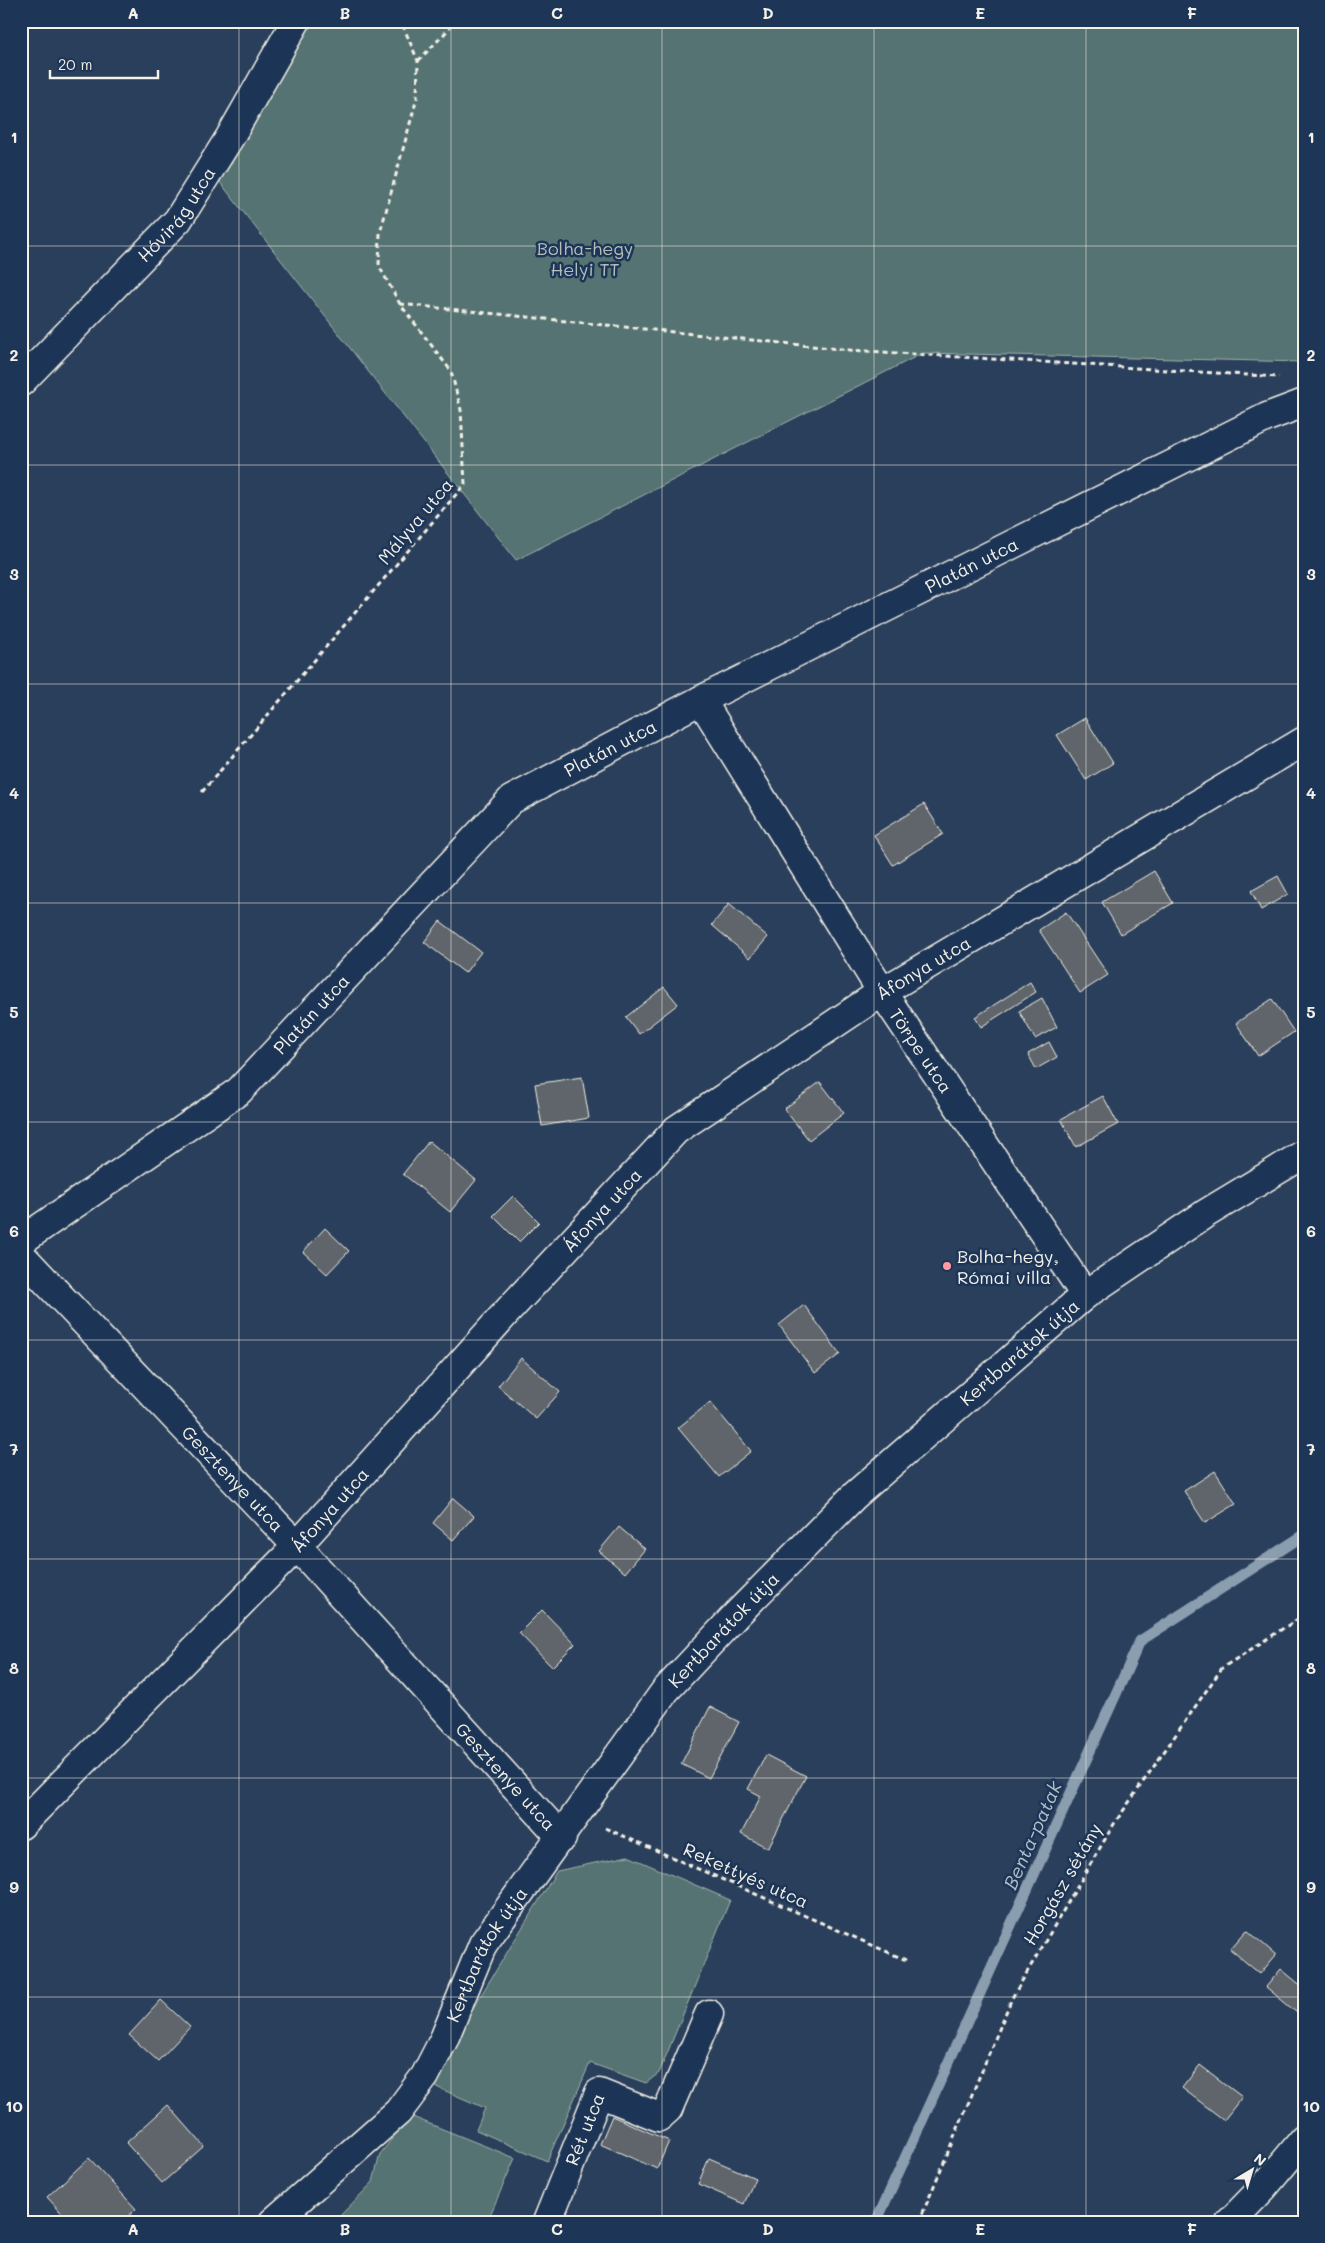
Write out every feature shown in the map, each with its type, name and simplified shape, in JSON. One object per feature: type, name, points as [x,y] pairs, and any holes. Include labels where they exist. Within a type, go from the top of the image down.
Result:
[{"type":"street","name":"Hóvirág utca","points":[[21,382],[178,220],[230,138],[296,21]]},
{"type":"street","name":"Platán utca","points":[[21,1241],[239,1092],[511,800],[701,700],[1267,417],[1304,403]]},
{"type":"street","name":"Törpe utca","points":[[701,700],[882,992],[1085,1295]]},
{"type":"street","name":"Áfonya utca","points":[[21,1825],[297,1546],[505,1314],[676,1130],[882,992],[1304,742]]},
{"type":"street","name":"Kertbarátok útja","points":[[273,2222],[398,2112],[425,2076],[444,2039],[483,1944],[666,1691],[737,1614],[854,1496],[1085,1295],[1205,1214],[1304,1154]]},
{"type":"street","name":"Gesztenye utca","points":[[21,1255],[297,1546],[568,1826]]},
{"type":"street","name":"Rét utca","points":[[547,2222],[599,2093],[659,2117],[668,2109],[709,2014]]},
{"type":"street","points":[[1230,2222],[1263,2188],[1304,2138]]},
{"type":"path","name":"Mályva utca","points":[[202,792],[465,484],[461,410],[451,371],[400,304],[379,266],[380,233],[417,98],[418,61],[401,21]]},
{"type":"path","points":[[418,61],[448,30],[452,21]]},
{"type":"path","points":[[400,304],[850,350],[1284,377]]},
{"type":"path","name":"Horgász sétány","points":[[919,2222],[1012,1998],[1114,1824],[1222,1668],[1304,1615]]},
{"type":"path","name":"Rekettyés utca","points":[[568,1826],[906,1960]]},
{"type":"green space","name":"Bolha-hegy Helyi TT","points":[[305,21],[1304,21],[1304,362],[923,353],[516,560],[219,181]]},
{"type":"green space","points":[[628,1856],[730,1900],[659,2073],[646,2083],[590,2063],[547,2161],[476,2130],[485,2108],[427,2083],[557,1871]]},
{"type":"green space","points":[[410,2116],[515,2158],[487,2222],[334,2222],[373,2182],[380,2154]]},
{"type":"building","points":[[1085,718],[1113,763],[1086,780],[1057,735]]},
{"type":"building","points":[[924,804],[943,834],[893,865],[874,835]]},
{"type":"building","points":[[1154,871],[1173,903],[1121,934],[1102,902]]},
{"type":"building","points":[[1278,876],[1288,894],[1261,910],[1251,891]]},
{"type":"building","points":[[729,904],[768,937],[750,958],[712,925]]},
{"type":"building","points":[[1066,912],[1108,975],[1080,993],[1039,930]]},
{"type":"building","points":[[440,921],[481,952],[465,973],[424,942]]},
{"type":"building","points":[[1030,982],[1036,992],[981,1027],[975,1017]]},
{"type":"building","points":[[664,987],[678,1004],[639,1034],[626,1017]]},
{"type":"building","points":[[1042,998],[1057,1027],[1035,1039],[1019,1011]]},
{"type":"building","points":[[1272,999],[1294,1032],[1258,1056],[1236,1023]]},
{"type":"building","points":[[1049,1042],[1057,1057],[1036,1069],[1028,1054]]},
{"type":"building","points":[[582,1077],[589,1118],[542,1126],[535,1084]]},
{"type":"building","points":[[820,1082],[844,1113],[809,1140],[784,1109]]},
{"type":"building","points":[[1103,1096],[1118,1124],[1076,1147],[1061,1119]]},
{"type":"building","points":[[429,1141],[476,1180],[450,1212],[403,1174]]},
{"type":"building","points":[[513,1196],[539,1222],[519,1242],[493,1216]]},
{"type":"building","points":[[325,1228],[349,1251],[327,1274],[303,1252]]},
{"type":"building","points":[[804,1305],[840,1354],[815,1373],[779,1325]]},
{"type":"building","points":[[521,1358],[560,1392],[536,1419],[498,1386]]},
{"type":"building","points":[[710,1402],[751,1451],[719,1477],[678,1428]]},
{"type":"building","points":[[1215,1471],[1236,1504],[1205,1523],[1184,1491]]},
{"type":"building","points":[[453,1498],[474,1516],[453,1540],[433,1523]]},
{"type":"building","points":[[619,1527],[645,1549],[625,1573],[599,1551]]},
{"type":"building","points":[[542,1610],[575,1644],[552,1667],[519,1633]]},
{"type":"building","points":[[710,1707],[739,1722],[709,1778],[681,1764]]},
{"type":"building","points":[[766,1755],[806,1776],[768,1848],[741,1834],[761,1796],[748,1789]]},
{"type":"building","points":[[1247,1930],[1276,1955],[1260,1974],[1230,1949]]},
{"type":"building","points":[[1281,1969],[1304,1988],[1304,2014],[1302,2017],[1266,1987]]},
{"type":"building","points":[[161,2000],[190,2027],[158,2061],[129,2035]]},
{"type":"building","points":[[1200,2065],[1242,2097],[1224,2120],[1182,2088]]},
{"type":"building","points":[[168,2105],[204,2146],[162,2183],[126,2143]]},
{"type":"building","points":[[612,2116],[669,2141],[657,2169],[600,2144]]},
{"type":"building","points":[[89,2158],[136,2209],[122,2222],[70,2222],[47,2197]]},
{"type":"building","points":[[709,2158],[755,2178],[744,2204],[698,2184]]},
{"type":"waterway","name":"Benta-patak","points":[[876,2222],[1140,1641],[1304,1535]]},
{"type":"place","name":"Bolha-hegy, Római villa","points":[[947,1266]]}]
